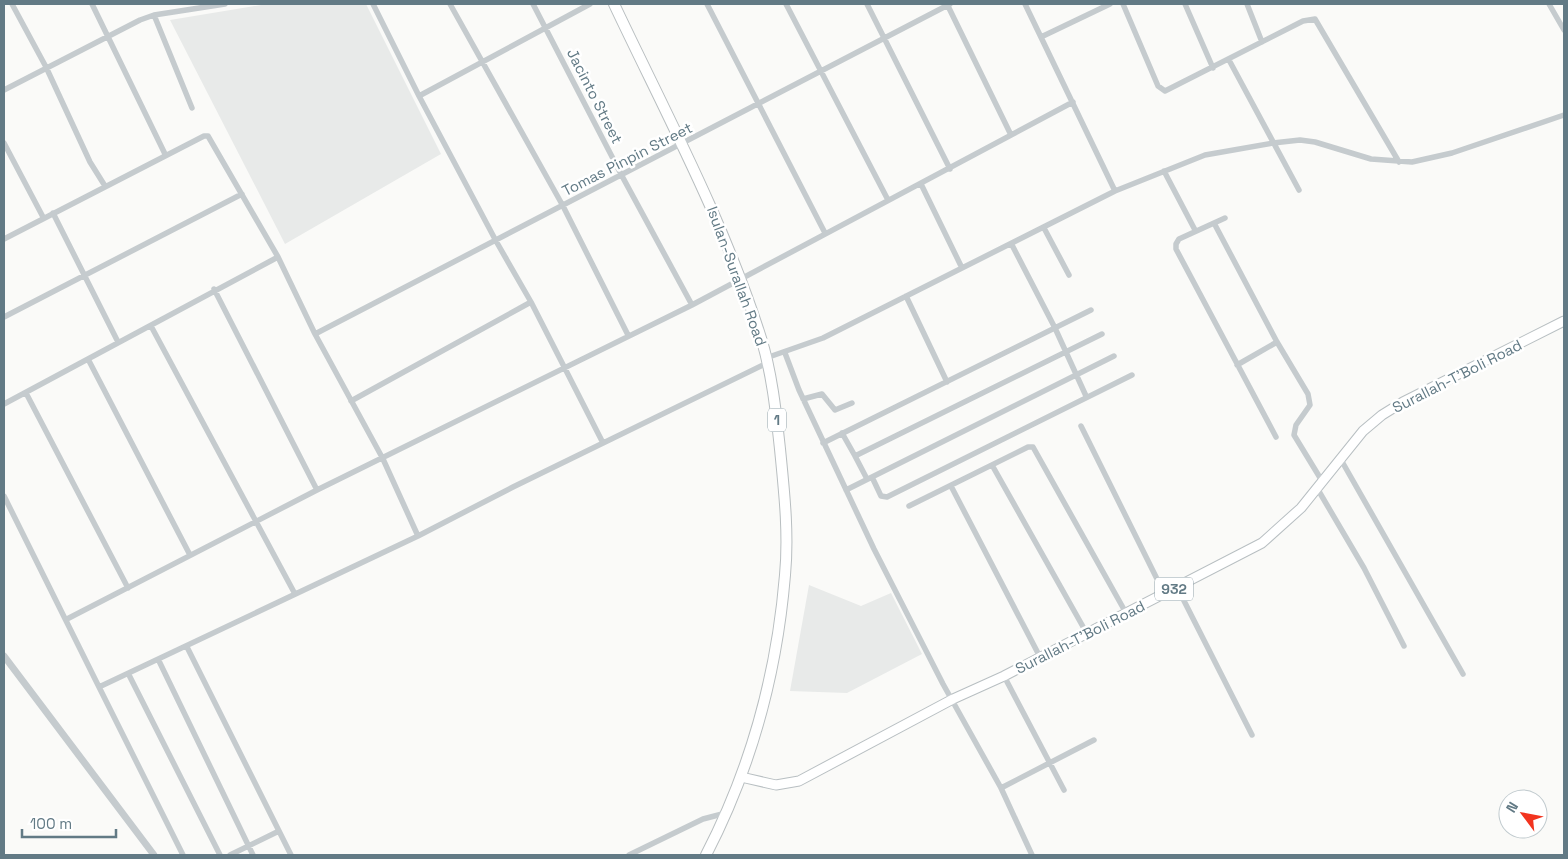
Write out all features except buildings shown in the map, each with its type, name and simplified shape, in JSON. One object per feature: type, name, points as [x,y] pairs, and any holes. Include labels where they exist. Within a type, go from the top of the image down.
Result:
[{"type":"highway","name":"Isulan-Surallah Road","points":[[614,4],[711,204],[741,278],[766,361],[776,419],[785,500],[786,574],[770,684],[741,777],[706,855]]},
{"type":"main road","name":"Surallah-T'Boli Road","points":[[741,777],[776,785],[798,781],[1262,543],[1281,528],[1340,458],[1382,415],[1403,402],[1564,321]]},
{"type":"street","points":[[12,4],[46,67],[90,162],[104,186]]},
{"type":"street","points":[[92,4],[165,154]]},
{"type":"street","points":[[4,90],[140,20],[154,15],[225,4]]},
{"type":"street","points":[[373,4],[419,96],[565,366],[603,443]]},
{"type":"street","points":[[450,4],[563,206],[628,335]]},
{"type":"street","name":"Jacinto Street","points":[[533,4],[622,176],[692,304]]},
{"type":"street","points":[[419,96],[590,4]]},
{"type":"street","points":[[707,4],[825,233]]},
{"type":"street","points":[[786,4],[888,200]]},
{"type":"street","points":[[868,4],[950,169]]},
{"type":"street","points":[[948,4],[1011,135]]},
{"type":"street","name":"Tomas Pinpin Street","points":[[315,334],[622,176],[884,36],[948,4]]},
{"type":"street","points":[[1025,4],[1115,191]]},
{"type":"street","points":[[1042,36],[1110,4]]},
{"type":"street","points":[[1123,4],[1158,86],[1162,90],[1213,68],[1303,21],[1315,19],[1399,162]]},
{"type":"street","points":[[1185,4],[1213,68]]},
{"type":"street","points":[[1247,4],[1262,42]]},
{"type":"street","points":[[1549,4],[1564,30]]},
{"type":"street","points":[[154,15],[192,108]]},
{"type":"street","points":[[1229,60],[1299,190]]},
{"type":"street","points":[[67,619],[317,490],[383,459],[565,366],[692,304],[950,169],[1073,102]]},
{"type":"street","points":[[99,687],[159,661],[418,536],[766,361],[823,338],[1012,245],[1115,191],[1164,171],[1205,155],[1292,140],[1315,142],[1363,157],[1412,162],[1452,153],[1564,115]]},
{"type":"street","points":[[4,239],[165,154],[204,136],[208,136],[278,257],[315,334],[383,459],[418,536]]},
{"type":"street","points":[[4,143],[44,217]]},
{"type":"street","points":[[1164,171],[1195,230]]},
{"type":"street","points":[[921,184],[962,268]]},
{"type":"street","points":[[4,317],[85,277],[242,194]]},
{"type":"street","points":[[53,213],[118,342]]},
{"type":"street","points":[[1225,218],[1195,230],[1179,239],[1176,249],[1276,437]]},
{"type":"street","points":[[1214,223],[1277,342],[1310,398],[1310,405],[1296,425],[1294,435],[1404,646]]},
{"type":"street","points":[[1044,228],[1068,275]]},
{"type":"street","points":[[1012,245],[1055,328],[1086,396]]},
{"type":"street","points":[[4,404],[151,326],[214,289],[278,257]]},
{"type":"street","points":[[214,289],[317,490]]},
{"type":"street","points":[[906,296],[947,382]]},
{"type":"street","points":[[352,401],[531,302]]},
{"type":"street","points":[[823,443],[1092,310]]},
{"type":"street","points":[[151,326],[295,594]]},
{"type":"street","points":[[855,456],[1102,334]]},
{"type":"street","points":[[1237,365],[1277,342]]},
{"type":"street","points":[[785,353],[823,443],[874,548],[953,700],[1002,788],[1032,855]]},
{"type":"street","points":[[846,490],[1114,356]]},
{"type":"street","points":[[88,359],[190,555]]},
{"type":"street","points":[[842,433],[881,496],[887,497],[1086,396],[1132,375]]},
{"type":"street","points":[[26,394],[128,588]]},
{"type":"street","points":[[803,399],[822,394],[835,410],[852,403]]},
{"type":"street","points":[[1081,426],[1164,593]]},
{"type":"street","points":[[909,506],[1028,446],[1034,447],[1126,613]]},
{"type":"street","points":[[1340,458],[1463,674]]},
{"type":"street","points":[[992,465],[1086,632]]},
{"type":"street","points":[[951,486],[1040,657]]},
{"type":"street","points":[[4,496],[183,855]]},
{"type":"street","points":[[1177,587],[1252,735]]},
{"type":"street","points":[[187,647],[292,855]]},
{"type":"street","points":[[4,656],[154,855]]},
{"type":"street","points":[[159,661],[253,855]]},
{"type":"street","points":[[129,675],[220,855]]},
{"type":"street","points":[[1004,676],[1052,763],[1064,790]]},
{"type":"street","points":[[1002,788],[1094,740]]},
{"type":"street","points":[[629,855],[703,819],[726,813]]},
{"type":"street","points":[[230,855],[279,831]]},
{"type":"shaded area","points":[[267,4],[366,4],[441,154],[285,244],[170,20]]},
{"type":"shaded area","points":[[809,585],[861,606],[891,593],[922,654],[847,693],[790,691]]}]
